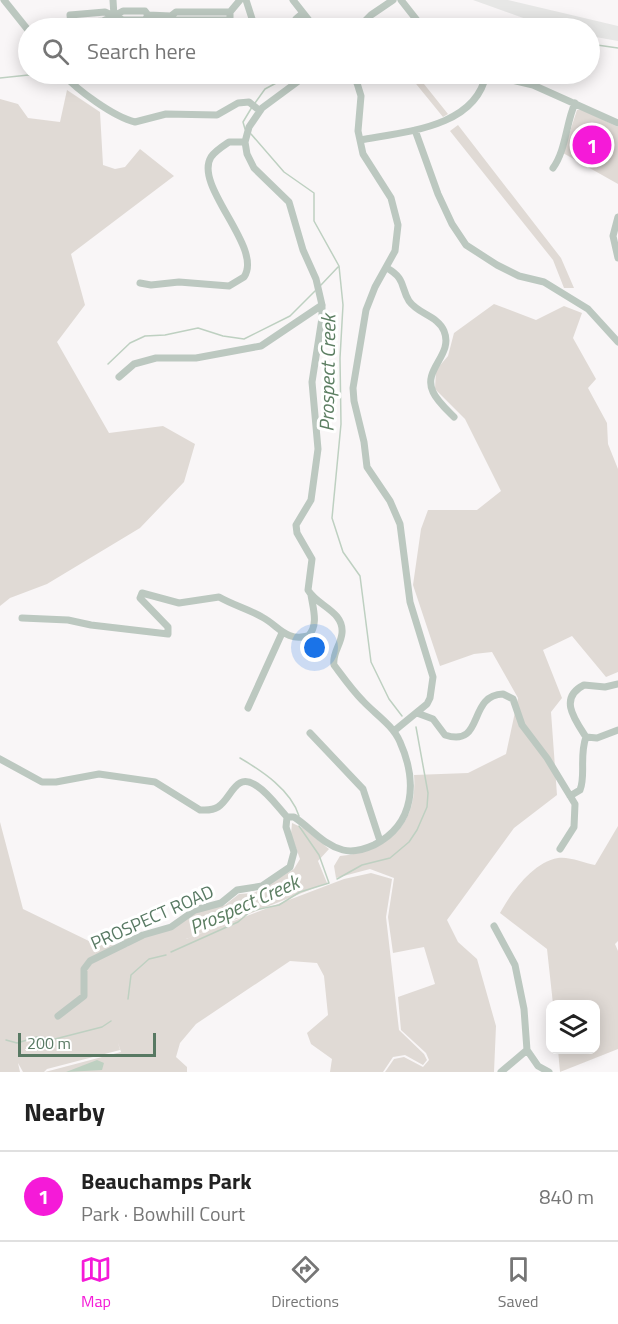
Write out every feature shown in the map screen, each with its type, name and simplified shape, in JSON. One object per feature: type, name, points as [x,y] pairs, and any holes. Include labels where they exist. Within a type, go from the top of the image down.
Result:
[{"type":"street","points":[[4,0],[18,18]]},
{"type":"street","points":[[112,0],[114,16]]},
{"type":"street","points":[[230,18],[230,12],[240,0]]},
{"type":"street","points":[[246,0],[252,18]]},
{"type":"street","points":[[293,0],[307,18]]},
{"type":"street","points":[[368,18],[393,0]]},
{"type":"street","points":[[401,0],[415,18]]},
{"type":"street","points":[[110,18],[123,11],[145,11],[148,15],[173,18]]},
{"type":"street","points":[[70,18],[70,15],[105,12],[114,16]]},
{"type":"street","points":[[297,18],[303,13]]},
{"type":"street","points":[[72,84],[113,112],[135,122],[166,114],[217,115],[238,103],[256,107]]},
{"type":"street","points":[[22,618],[68,620],[168,634],[168,627],[140,598],[145,592],[179,603],[219,597],[263,617],[282,633],[295,638],[312,633],[315,614],[308,590],[312,560],[297,533],[296,525],[310,500],[318,448],[312,382],[322,305],[316,279],[303,250],[289,202],[254,168],[246,139],[256,107],[292,84]]},
{"type":"street","points":[[357,84],[361,96],[358,122],[363,153],[390,198],[398,225],[395,251],[375,287],[366,310],[353,388],[354,401],[364,442],[367,467],[390,501],[400,524],[410,602],[433,677],[428,701],[433,719],[445,735],[460,737],[469,732],[475,724],[480,705],[487,697],[495,694],[510,696],[519,711],[522,725],[547,758],[575,804],[575,821],[560,849]]},
{"type":"street","points":[[360,140],[436,126],[456,115],[476,95],[481,84]]},
{"type":"street","points":[[529,84],[618,123]]},
{"type":"street","points":[[553,168],[559,160],[568,119],[575,103]]},
{"type":"street","points":[[415,130],[438,194],[452,224],[466,245],[475,254],[519,276],[544,282],[560,294],[588,309],[618,342]]},
{"type":"street","points":[[140,283],[151,285],[179,282],[229,286],[244,278],[249,262],[247,251],[226,214],[209,174],[208,164],[210,157],[228,142],[246,139]]},
{"type":"street","points":[[618,217],[613,236],[618,258]]},
{"type":"street","points":[[387,268],[404,282],[410,303],[437,321],[445,333],[447,346],[431,375],[430,383],[433,393],[454,417]]},
{"type":"street","points":[[119,377],[134,364],[156,358],[196,357],[261,346],[322,305]]},
{"type":"street","points":[[0,759],[42,782],[56,782],[99,774],[155,782],[200,810],[217,808],[233,787],[241,782],[249,782],[259,787],[287,817],[294,817],[329,845],[345,851],[361,850],[381,842],[394,830],[407,812],[412,794],[410,771],[394,731],[362,700],[334,665],[333,659],[342,632],[341,623],[334,613],[311,595]]},
{"type":"street","points":[[248,708],[282,633]]},
{"type":"street","points":[[570,796],[580,790],[583,784],[580,762],[586,737],[570,711],[572,695],[584,685],[605,687],[618,684]]},
{"type":"street","points":[[394,731],[428,701]]},
{"type":"street","points":[[417,713],[433,719]]},
{"type":"street","points":[[586,737],[597,738],[618,730]]},
{"type":"street","points":[[310,733],[363,789],[381,842]]},
{"type":"street","name":"PROSPECT ROAD","points":[[58,1016],[84,996],[84,969],[90,961],[143,935],[171,927],[195,910],[220,903],[237,890],[262,886],[290,867],[294,852],[286,827],[287,817]]},
{"type":"street","points":[[494,926],[515,965],[525,1018],[527,1050],[538,1066],[549,1072]]},
{"type":"street","points":[[501,1072],[527,1050]]},
{"type":"shaded area","points":[[473,0],[508,0],[584,18],[523,18]]},
{"type":"shaded area","points":[[600,22],[618,26],[618,41],[600,38]]},
{"type":"shaded area","points":[[416,84],[424,84],[448,114],[443,117]]},
{"type":"shaded area","points":[[67,90],[100,112],[103,165],[115,169],[125,167],[140,149],[174,176],[71,254],[85,305],[57,342],[109,433],[163,426],[195,444],[184,482],[140,528],[47,584],[10,598],[0,606],[0,99],[18,104],[28,118],[60,122]]},
{"type":"shaded area","points":[[581,109],[618,127],[618,184],[563,153],[577,110]]},
{"type":"shaded area","points":[[458,125],[561,258],[574,288],[564,288],[553,260],[450,131]]},
{"type":"shaded area","points":[[494,304],[536,320],[564,306],[582,313],[573,338],[596,379],[588,388],[607,423],[608,444],[618,469],[618,672],[606,677],[572,636],[543,650],[562,698],[551,712],[557,795],[514,828],[447,920],[458,942],[477,959],[496,1026],[494,1072],[385,1072],[394,1059],[404,1057],[423,1067],[429,1060],[426,1053],[401,1030],[398,997],[435,984],[424,947],[393,953],[388,917],[394,878],[370,869],[336,878],[334,866],[340,856],[372,849],[386,842],[396,832],[405,821],[411,808],[414,775],[468,773],[506,754],[518,698],[492,652],[474,654],[440,666],[413,585],[421,529],[428,510],[477,510],[501,491],[465,419],[435,389],[436,370],[448,356],[454,333]]},
{"type":"shaded area","points":[[0,822],[23,909],[93,943],[127,947],[129,944],[121,937],[126,933],[134,939],[172,928],[196,911],[225,905],[239,894],[254,893],[294,869],[300,859],[291,834],[292,823],[303,828],[329,849],[318,861],[327,883],[186,939],[344,879],[371,873],[392,879],[386,917],[399,1030],[424,1054],[427,1060],[423,1065],[405,1055],[393,1057],[383,1072],[330,1072],[332,1059],[311,1044],[307,1033],[328,1015],[324,976],[317,963],[290,961],[196,1024],[180,1043],[176,1057],[187,1067],[187,1072],[45,1072],[121,1052],[118,1043],[120,1050],[47,1069],[44,1072],[23,1072],[18,1063],[20,1072],[0,1072]]},
{"type":"shaded area","points":[[618,826],[618,941],[615,944],[618,951],[618,1049],[560,1072],[558,1054],[600,1054],[600,1000],[553,1000],[547,949],[500,913],[524,879],[540,865],[558,858],[567,858],[595,865]]},
{"type":"shaded area","points":[[97,1060],[104,1063],[102,1070],[66,1072]]},
{"type":"waterway","name":"Prospect Creek","points":[[600,45],[618,48]]},
{"type":"waterway","points":[[0,78],[18,76]]},
{"type":"waterway","name":"Prospect Creek","points":[[255,103],[265,89],[274,84]]},
{"type":"waterway","name":"Prospect Creek","points":[[245,129],[243,122],[252,107]]},
{"type":"waterway","name":"Prospect Creek","points":[[251,134],[284,172],[314,193],[314,221],[339,266],[343,305],[340,358],[341,424],[332,518],[343,552],[360,576],[371,662],[389,699],[402,716]]},
{"type":"waterway","points":[[321,285],[338,267]]},
{"type":"waterway","points":[[108,364],[130,343],[145,336],[165,335],[198,328],[223,336],[244,339],[290,316],[315,291]]},
{"type":"waterway","name":"Prospect Creek","points":[[337,879],[362,865],[390,858],[409,842],[417,830],[427,807],[428,793],[416,727]]},
{"type":"waterway","points":[[240,758],[266,775],[283,790],[299,816]]},
{"type":"waterway","name":"Prospect Creek","points":[[171,952],[238,922],[251,911],[279,905],[300,892],[329,883],[319,855],[299,826]]},
{"type":"waterway","name":"Prospect Creek","points":[[128,999],[131,975],[149,959],[166,955]]},
{"type":"waterway","name":"Prospect Creek","points":[[6,1040],[17,1043],[37,1037],[55,1039],[102,1027],[111,1021]]},
{"type":"place","name":"Beauchamps Park","points":[[592,145]]}]
